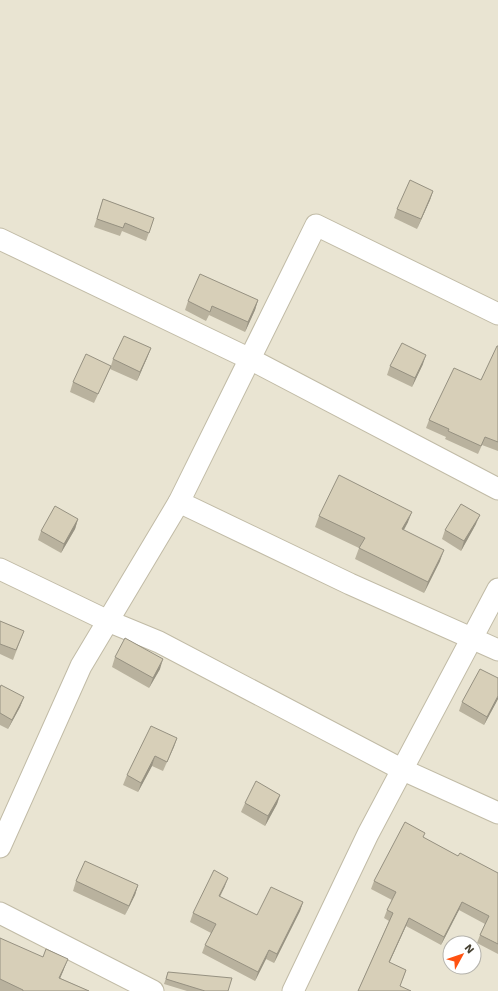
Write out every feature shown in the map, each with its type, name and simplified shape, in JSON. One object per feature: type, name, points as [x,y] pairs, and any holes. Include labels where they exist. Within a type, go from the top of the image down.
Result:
[{"type":"street","points":[[0,847],[81,666],[179,502],[316,225],[498,314]]},
{"type":"street","points":[[0,239],[250,359],[498,489]]},
{"type":"street","points":[[179,502],[350,584],[498,650]]},
{"type":"street","points":[[0,569],[108,621],[159,642],[401,769],[498,813]]},
{"type":"street","points":[[293,991],[401,769],[440,701],[498,589]]},
{"type":"street","points":[[0,913],[153,991]]},
{"type":"shaded area","points":[[0,0],[498,0],[498,991],[0,991]]},
{"type":"building","points":[[410,180],[433,191],[421,219],[397,209]]},
{"type":"building","points":[[103,199],[154,218],[149,233],[125,223],[123,228],[97,219]]},
{"type":"building","points":[[200,274],[258,300],[248,322],[212,306],[210,312],[188,301]]},
{"type":"building","points":[[124,336],[151,348],[140,372],[113,359]]},
{"type":"building","points":[[402,343],[426,355],[415,378],[390,366]]},
{"type":"building","points":[[497,346],[498,442],[485,437],[481,446],[448,431],[449,429],[429,420],[454,368],[481,380]]},
{"type":"building","points":[[86,354],[111,366],[98,394],[73,382]]},
{"type":"building","points":[[339,475],[412,512],[402,529],[444,550],[428,582],[359,548],[365,538],[319,516]]},
{"type":"building","points":[[461,504],[480,515],[464,541],[445,530]]},
{"type":"building","points":[[55,506],[78,519],[64,544],[41,531]]},
{"type":"building","points":[[0,621],[24,631],[16,650],[0,644]]},
{"type":"building","points":[[125,638],[163,659],[153,678],[115,657]]},
{"type":"building","points":[[480,669],[498,678],[498,696],[487,717],[462,702]]},
{"type":"building","points":[[1,685],[24,697],[12,720],[0,713]]},
{"type":"building","points":[[151,726],[177,738],[167,762],[155,756],[141,783],[127,775]]},
{"type":"building","points":[[256,781],[280,795],[268,816],[245,803]]},
{"type":"building","points":[[405,822],[425,833],[423,837],[458,856],[460,853],[498,873],[498,944],[480,935],[489,916],[462,902],[445,935],[442,936],[409,918],[389,962],[406,970],[400,986],[411,991],[358,991],[393,913],[387,910],[396,892],[374,881]]},
{"type":"building","points":[[85,861],[138,885],[129,906],[76,881]]},
{"type":"building","points":[[214,870],[228,878],[219,896],[257,915],[271,887],[303,902],[277,954],[269,950],[258,972],[205,945],[216,924],[193,913]]},
{"type":"building","points":[[0,938],[43,957],[46,949],[68,959],[59,978],[89,991],[23,991],[0,979]]},
{"type":"building","points":[[168,972],[232,978],[228,991],[205,991],[166,979]]}]
